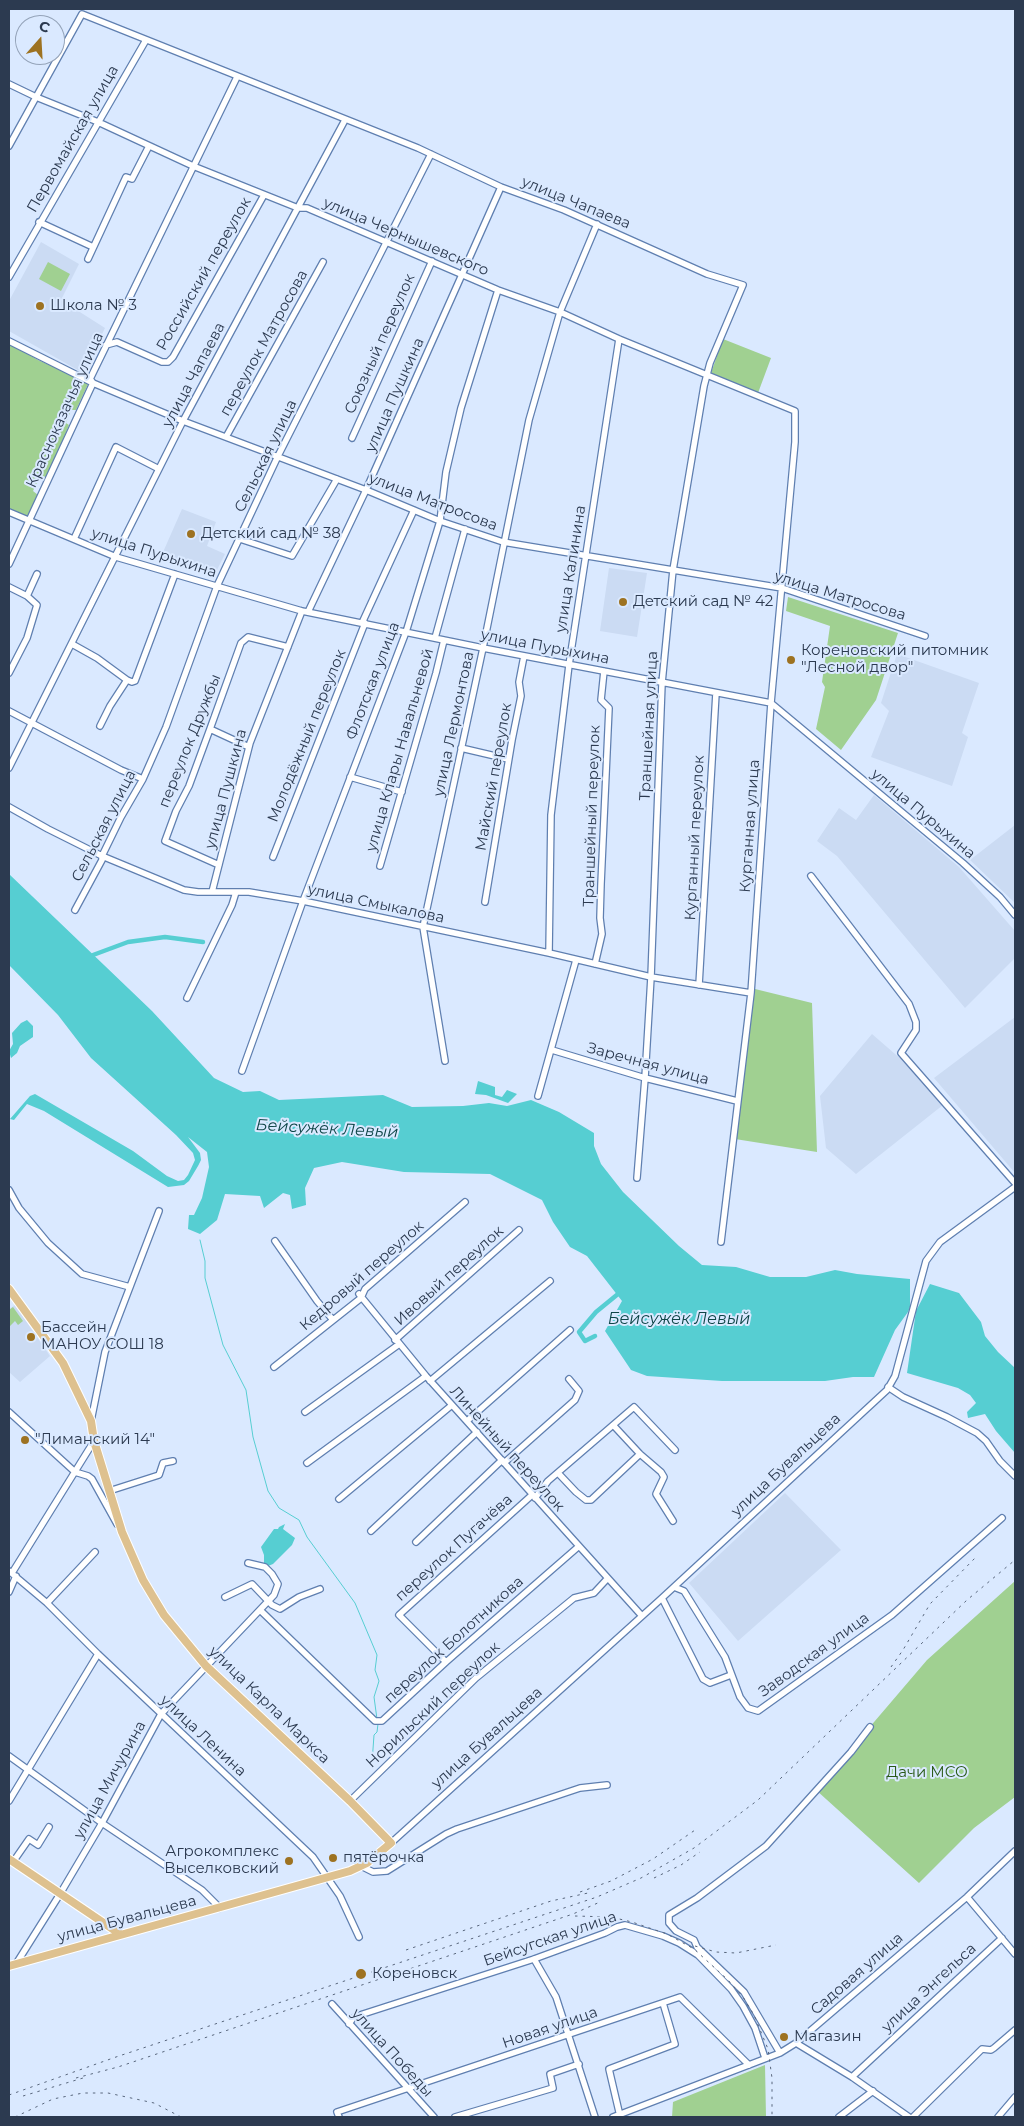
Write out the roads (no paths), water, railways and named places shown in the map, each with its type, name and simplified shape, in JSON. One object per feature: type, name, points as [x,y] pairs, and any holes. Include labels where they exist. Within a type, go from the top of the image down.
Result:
[{"type":"main road","name":"улица Карла Маркса","points":[[9,1288],[63,1363],[91,1421],[94,1441],[122,1532],[143,1580],[164,1615],[206,1666],[350,1801],[391,1843]]},
{"type":"main road","name":"улица Бувальцева","points":[[12,1965],[328,1877],[367,1863],[391,1843]]},
{"type":"main road","points":[[11,1861],[120,1934]]},
{"type":"street","name":"улица Чапаева","points":[[36,97],[82,14],[431,154],[501,187],[597,224],[707,274],[743,284]]},
{"type":"street","name":"Первомайская улица","points":[[9,277],[146,40]]},
{"type":"street","name":"Красноказачья улица","points":[[9,564],[93,383],[90,379],[237,77]]},
{"type":"street","name":"улица Чернышевского","points":[[9,84],[98,122],[193,166],[298,208],[307,208],[498,290],[560,312],[619,339],[795,411]]},
{"type":"street","points":[[9,146],[36,97]]},
{"type":"street","name":"улица Чапаева","points":[[9,768],[183,420],[345,120]]},
{"type":"street","points":[[88,259],[126,177],[132,179],[148,146]]},
{"type":"street","name":"Сельская улица","points":[[75,910],[102,860],[102,856],[121,817],[143,778],[166,727],[217,586],[278,456],[431,154]]},
{"type":"street","name":"улица Пушкина","points":[[212,892],[249,747],[288,648],[366,490],[501,187]]},
{"type":"street","name":"Российский переулок","points":[[106,345],[117,342],[162,362],[168,362],[173,357],[264,195]]},
{"type":"street","points":[[40,222],[94,247]]},
{"type":"street","name":"улица Лермонтова","points":[[445,1060],[423,927],[483,648],[529,420],[560,312],[597,224]]},
{"type":"street","name":"Союзный переулок","points":[[352,438],[432,261]]},
{"type":"street","name":"переулок Матросова","points":[[226,437],[324,262]]},
{"type":"street","name":"Траншейная улица","points":[[637,1178],[651,977],[662,683],[673,570],[704,386],[720,338],[743,284]]},
{"type":"street","name":"Флотская улица","points":[[242,1071],[302,901],[406,632],[440,522],[446,472],[461,408],[498,290]]},
{"type":"street","name":"улица Калинина","points":[[549,953],[551,815],[569,665],[619,339]]},
{"type":"street","name":"улица Матросова","points":[[9,341],[93,383],[226,437],[366,490],[440,522],[503,542],[782,588],[925,636]]},
{"type":"street","name":"Курганная улица","points":[[721,1242],[751,993],[771,703],[795,442],[795,411]]},
{"type":"street","points":[[74,539],[116,446],[159,469]]},
{"type":"street","points":[[240,539],[292,556],[337,479]]},
{"type":"street","name":"Молодёжный переулок","points":[[273,857],[363,623],[414,510]]},
{"type":"street","name":"улица Пурыхина","points":[[9,512],[116,557],[305,612],[771,703],[963,863],[1000,897],[1015,915]]},
{"type":"street","name":"улица Клары Навальневой","points":[[435,638],[465,530]]},
{"type":"street","points":[[27,596],[36,574]]},
{"type":"street","points":[[72,644],[97,658],[127,680],[135,681],[175,574]]},
{"type":"street","points":[[9,587],[27,596],[36,605],[27,638],[9,673]]},
{"type":"street","name":"переулок Дружбы","points":[[219,865],[165,841],[244,639],[248,637],[255,638],[288,648]]},
{"type":"street","name":"улица Клары Навальневой","points":[[380,866],[444,640]]},
{"type":"street","name":"Майский переулок","points":[[485,902],[508,759],[521,696],[520,682],[524,656]]},
{"type":"street","name":"Траншейный переулок","points":[[595,964],[602,934],[600,918],[609,708],[601,700],[604,671]]},
{"type":"street","points":[[100,726],[127,680]]},
{"type":"street","name":"Курганный переулок","points":[[699,985],[716,692]]},
{"type":"street","points":[[9,711],[90,754],[143,778]]},
{"type":"street","points":[[210,730],[249,747]]},
{"type":"street","points":[[461,748],[508,759]]},
{"type":"street","points":[[350,776],[402,792]]},
{"type":"street","name":"улица Смыкалова","points":[[9,807],[102,856],[184,890],[236,892],[302,901],[549,953],[651,977],[751,993]]},
{"type":"street","points":[[811,876],[909,1004],[916,1022],[916,1030],[901,1053],[1015,1185]]},
{"type":"street","points":[[187,998],[222,927],[236,892]]},
{"type":"street","points":[[538,1096],[576,960]]},
{"type":"street","name":"Заречная улица","points":[[552,1050],[645,1078],[737,1101]]},
{"type":"street","name":"улица Бувальцева","points":[[391,1843],[674,1587],[888,1387],[895,1376],[926,1261],[940,1242],[1015,1185]]},
{"type":"street","points":[[9,1190],[18,1208],[48,1243],[82,1274],[130,1287]]},
{"type":"street","name":"Кедровый переулок","points":[[274,1367],[333,1320],[466,1202]]},
{"type":"street","points":[[91,1421],[105,1352],[159,1211]]},
{"type":"street","name":"Ивовый переулок","points":[[305,1412],[397,1342],[519,1230]]},
{"type":"street","points":[[275,1241],[317,1301],[333,1320]]},
{"type":"street","points":[[430,1381],[550,1281]]},
{"type":"street","name":"Линейный переулок","points":[[360,1296],[430,1381],[642,1616]]},
{"type":"street","points":[[467,1421],[570,1330]]},
{"type":"street","points":[[307,1463],[426,1376]]},
{"type":"street","points":[[416,1542],[503,1461],[575,1400],[579,1391],[569,1379]]},
{"type":"street","points":[[888,1387],[903,1397],[948,1417],[977,1433],[1015,1476]]},
{"type":"street","points":[[338,1499],[452,1405]]},
{"type":"street","points":[[533,1497],[558,1472],[634,1407],[675,1450]]},
{"type":"street","points":[[9,1412],[75,1472],[88,1476],[96,1485],[122,1532]]},
{"type":"street","points":[[614,1426],[640,1454],[661,1472],[664,1477],[656,1494],[673,1521]]},
{"type":"street","points":[[371,1531],[478,1432]]},
{"type":"street","points":[[9,1592],[13,1573],[94,1441]]},
{"type":"street","points":[[558,1472],[581,1496],[586,1500],[591,1500],[640,1454]]},
{"type":"street","points":[[109,1491],[159,1476],[163,1463],[173,1461]]},
{"type":"street","name":"переулок Пугачёва","points":[[446,1662],[399,1615],[533,1497]]},
{"type":"street","name":"Заводская улица","points":[[674,1587],[684,1591],[725,1657],[740,1698],[748,1708],[758,1711],[892,1615],[1002,1518]]},
{"type":"street","name":"переулок Болотникова","points":[[260,1610],[375,1721],[382,1721],[446,1662],[578,1547]]},
{"type":"street","points":[[47,1603],[95,1552]]},
{"type":"street","name":"улица Мичурина","points":[[12,1965],[60,1894],[102,1823],[161,1714],[268,1602],[278,1588],[276,1579],[265,1567],[248,1563]]},
{"type":"street","name":"улица Ленина","points":[[13,1573],[47,1603],[98,1654],[313,1857],[340,1896],[359,1937]]},
{"type":"street","name":"Норильский переулок","points":[[350,1801],[476,1678],[574,1598],[594,1592],[607,1579]]},
{"type":"street","points":[[225,1597],[252,1584],[268,1602],[280,1609],[299,1596],[320,1589]]},
{"type":"street","points":[[662,1598],[703,1679],[710,1683],[731,1675]]},
{"type":"street","points":[[9,1801],[98,1654]]},
{"type":"street","points":[[780,2053],[744,1992],[697,1947],[694,1940],[676,1931],[669,1923],[669,1915],[697,1898],[766,1846],[851,1752],[870,1727]]},
{"type":"street","points":[[9,1756],[28,1772],[202,1890],[220,1908]]},
{"type":"street","points":[[361,1866],[373,1872],[387,1871],[452,1832],[580,1788],[607,1785]]},
{"type":"street","points":[[11,1861],[29,1839],[38,1846],[49,1827]]},
{"type":"street","name":"Садовая улица","points":[[612,2117],[620,2116],[780,2053],[796,2043],[967,1897],[1015,1851]]},
{"type":"street","points":[[967,1897],[1015,1954]]},
{"type":"street","name":"Бейсугская улица","points":[[349,2024],[353,2018],[363,2014],[534,1959],[604,1933],[617,1926],[625,1925],[634,1926],[679,1942],[698,1956],[731,1989],[755,2028],[765,2058]]},
{"type":"street","name":"улица Энгельса","points":[[852,2077],[1002,1938]]},
{"type":"street","points":[[534,1959],[556,1997],[595,2117]]},
{"type":"street","name":"Новая улица","points":[[338,2114],[680,1997],[749,2065]]},
{"type":"street","points":[[620,2116],[609,2069],[675,2044],[663,2003]]},
{"type":"street","name":"улица Победы","points":[[332,2004],[434,2117]]},
{"type":"street","points":[[913,2117],[982,2049],[991,2050],[1015,2030]]},
{"type":"street","points":[[796,2043],[852,2077],[909,2117]]},
{"type":"street","points":[[455,2117],[553,2088],[550,2074],[579,2064]]},
{"type":"street","points":[[839,2117],[872,2091]]},
{"type":"street","points":[[998,2117],[1015,2097]]},
{"type":"water","name":"Бейсужёк Левый","points":[[9,874],[152,1011],[214,1078],[243,1092],[260,1091],[279,1100],[383,1095],[412,1107],[463,1106],[489,1103],[507,1106],[531,1100],[559,1112],[594,1133],[594,1146],[601,1164],[623,1192],[679,1246],[702,1265],[736,1267],[770,1277],[806,1277],[835,1270],[910,1279],[910,1307],[895,1330],[874,1377],[853,1377],[825,1381],[722,1381],[647,1376],[631,1370],[605,1331],[622,1301],[587,1256],[570,1247],[553,1222],[542,1200],[490,1174],[404,1172],[342,1162],[314,1168],[305,1188],[306,1205],[292,1209],[290,1195],[283,1193],[264,1208],[260,1196],[225,1194],[217,1220],[200,1234],[188,1229],[189,1215],[194,1215],[202,1198],[209,1167],[207,1152],[188,1137],[200,1153],[201,1160],[189,1181],[184,1185],[168,1187],[44,1111],[27,1104],[14,1120],[10,1119],[30,1096],[35,1094],[133,1151],[167,1176],[178,1181],[184,1180],[195,1160],[193,1153],[176,1135],[91,1058],[58,1015],[9,965]]},
{"type":"water","points":[[27,1020],[33,1026],[33,1037],[20,1046],[17,1053],[11,1058],[9,1051],[13,1044],[12,1033],[21,1023]]},
{"type":"water","points":[[478,1081],[495,1087],[495,1095],[502,1097],[507,1090],[517,1094],[508,1103],[486,1095],[475,1094]]},
{"type":"water","points":[[930,1284],[959,1293],[981,1322],[985,1336],[1015,1368],[1015,1453],[996,1431],[985,1414],[968,1418],[967,1412],[976,1403],[970,1395],[958,1388],[907,1373],[916,1311]]},
{"type":"water","points":[[285,1524],[283,1529],[295,1538],[292,1545],[273,1564],[268,1566],[264,1564],[264,1555],[261,1547],[274,1529],[278,1529]]},
{"type":"waterway","points":[[93,955],[128,942],[165,937],[203,942]]},
{"type":"waterway","points":[[200,1240],[205,1261],[205,1278],[223,1345],[246,1390],[253,1437],[268,1491],[279,1508],[299,1520],[307,1537],[355,1603],[377,1655],[375,1670],[379,1681],[374,1697],[377,1719]]},
{"type":"waterway","points":[[595,1336],[585,1341],[579,1332],[596,1312],[618,1294]]},
{"type":"waterway","points":[[372,1763],[374,1735],[377,1732],[378,1724]]},
{"type":"railway","points":[[891,1667],[930,1604],[976,1557]]},
{"type":"railway","points":[[9,2095],[116,2057],[597,1897],[641,1878],[694,1848],[758,1800],[967,1600],[1015,1560]]},
{"type":"railway","points":[[580,1892],[611,1881],[653,1859],[698,1828]]},
{"type":"railway","points":[[654,1878],[681,1865],[700,1852]]},
{"type":"railway","points":[[406,1950],[551,1901],[588,1893]]},
{"type":"railway","points":[[76,2078],[118,2067],[573,1914],[600,1902]]},
{"type":"railway","points":[[575,1916],[611,1917],[667,1934],[694,1949],[728,1980],[743,1997],[754,2015],[768,2049],[772,2078],[772,2117]]},
{"type":"railway","points":[[695,1946],[716,1952],[736,1953],[776,1945]]},
{"type":"railway","points":[[23,2096],[83,2078]]},
{"type":"railway","points":[[15,2117],[53,2099],[83,2093],[108,2093],[154,2103],[181,2117]]},
{"type":"place","name":"Школа № 3","points":[[40,306]]},
{"type":"place","name":"Детский сад № 38","points":[[191,534]]},
{"type":"place","name":"Детский сад № 42","points":[[623,602]]},
{"type":"place","name":"Кореновский питомник \"Лесной двор\"","points":[[791,660]]},
{"type":"place","name":"Бассейн МАНОУ СОШ 18","points":[[31,1337]]},
{"type":"place","name":"\"Лиманский 14\"","points":[[25,1440]]},
{"type":"place","name":"пятёрочка","points":[[333,1858]]},
{"type":"place","name":"Агрокомплекс Выселковский","points":[[289,1861]]},
{"type":"place","name":"Кореновск","points":[[361,1974]]},
{"type":"place","name":"Магазин","points":[[784,2037]]},
{"type":"park label","name":"Дачи МСО","points":[[927,1773]]}]
